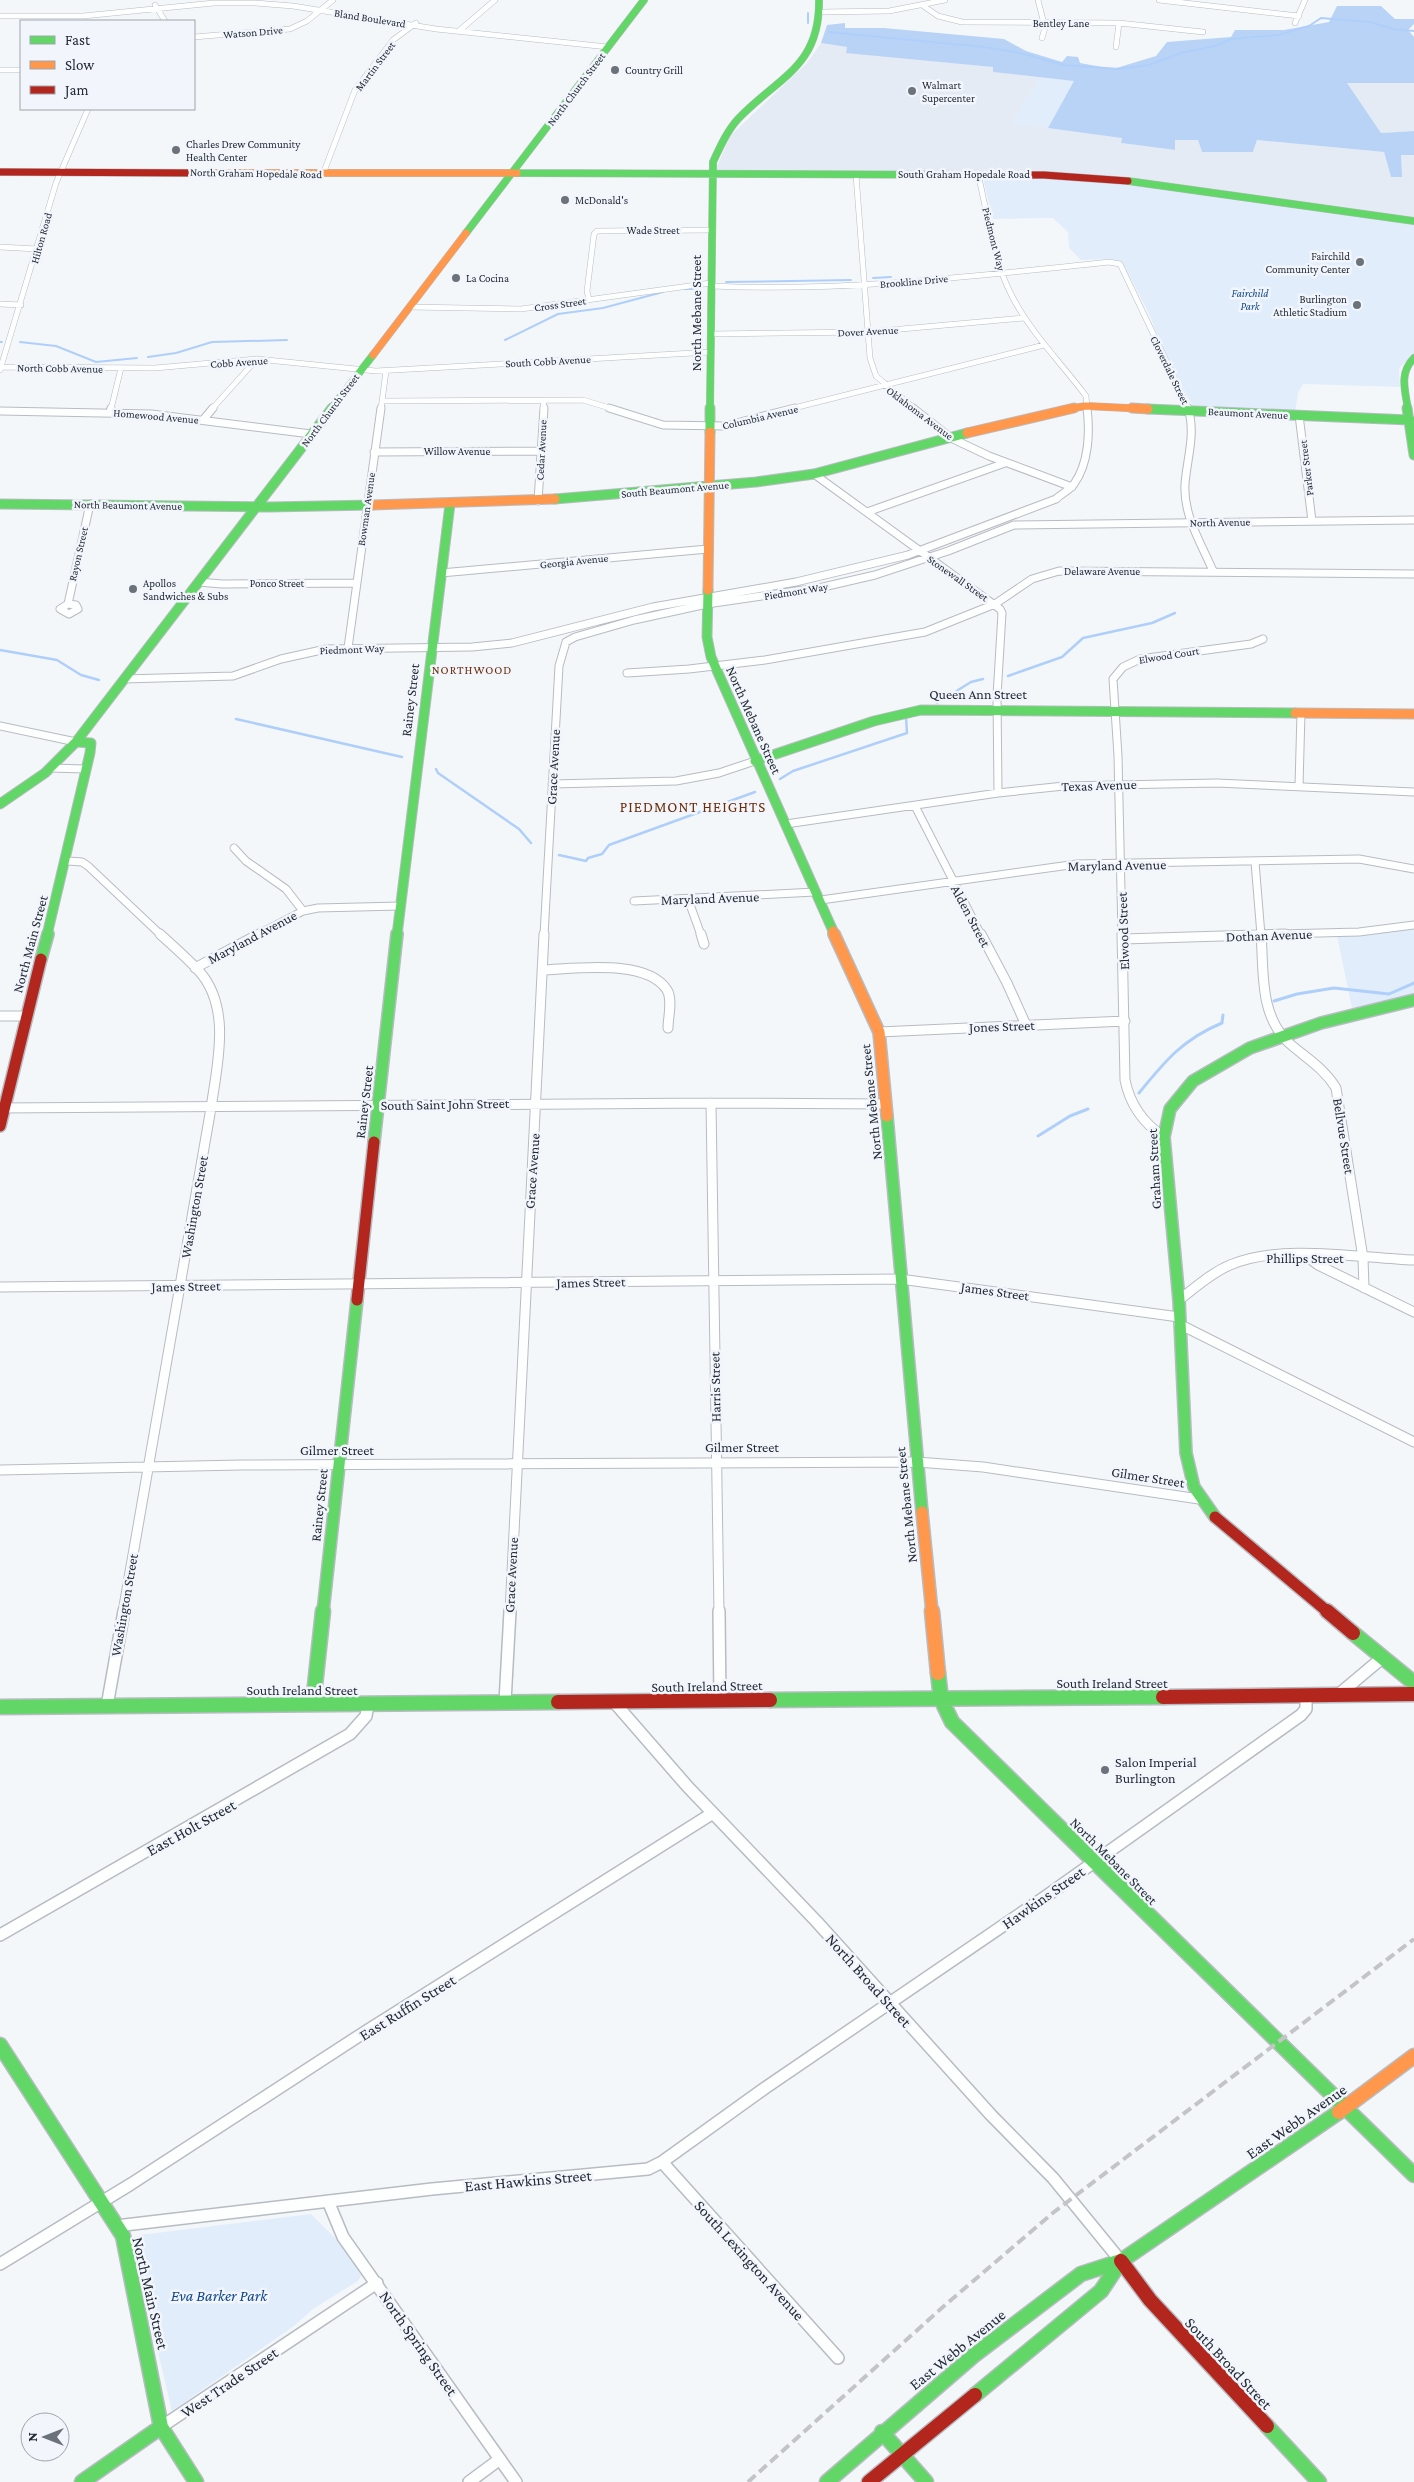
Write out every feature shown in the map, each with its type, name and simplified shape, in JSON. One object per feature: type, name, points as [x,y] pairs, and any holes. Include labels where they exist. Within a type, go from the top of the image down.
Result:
[{"type":"main road","name":"North Church Street","points":[[0,804],[50,768],[76,742],[644,0]]},
{"type":"main road","name":"North Mebane Street","points":[[819,0],[821,12],[818,33],[806,55],[788,76],[733,126],[717,152],[713,173],[707,637],[714,666],[755,761],[786,824],[879,1032],[900,1279],[940,1698],[945,1712],[952,1722],[1414,2176]]},
{"type":"main road","name":"North Graham Hopedale Road","points":[[0,172],[512,173]]},
{"type":"main road","name":"South Graham Hopedale Road","points":[[512,173],[978,174],[1117,180],[1414,220]]},
{"type":"main road","points":[[1414,358],[1406,366],[1403,376],[1414,455]]},
{"type":"main road","name":"Beaumont Avenue","points":[[1086,406],[1410,420]]},
{"type":"main road","name":"South Beaumont Avenue","points":[[255,506],[538,501],[709,486],[814,474],[1033,416],[1086,406]]},
{"type":"main road","name":"North Beaumont Avenue","points":[[0,504],[255,506]]},
{"type":"main road","name":"Rainey Street","points":[[313,1704],[400,906],[450,504]]},
{"type":"main road","name":"Queen Ann Street","points":[[755,761],[910,711],[937,709],[1414,714]]},
{"type":"main road","name":"North Main Street","points":[[0,1126],[2,1108],[68,861],[81,802],[85,769],[92,757],[91,743],[76,742]]},
{"type":"main road","name":"Graham Street","points":[[1199,1499],[1191,1482],[1186,1454],[1179,1300],[1164,1137],[1169,1111],[1184,1090],[1218,1066],[1280,1035],[1414,1000]]},
{"type":"main road","name":"Gilmer Street","points":[[1199,1499],[1228,1530],[1414,1683]]},
{"type":"main road","name":"South Ireland Street","points":[[0,1708],[940,1698],[1306,1697],[1338,1694],[1414,1694]]},
{"type":"main road","name":"North Main Street","points":[[0,2045],[124,2236],[161,2426],[196,2482]]},
{"type":"main road","name":"East Webb Avenue","points":[[827,2482],[882,2432],[973,2356],[1082,2274],[1120,2261],[1344,2108],[1414,2056]]},
{"type":"main road","name":"East Webb Avenue","points":[[869,2482],[1101,2291],[1120,2261]]},
{"type":"main road","name":"South Broad Street","points":[[1120,2261],[1150,2300],[1319,2482]]},
{"type":"main road","name":"West Trade Street","points":[[82,2482],[161,2426]]},
{"type":"main road","points":[[882,2432],[926,2482]]},
{"type":"street","name":"Bland Boulevard","points":[[0,16],[92,15],[204,0]]},
{"type":"street","name":"Bland Boulevard","points":[[268,0],[472,33],[608,47]]},
{"type":"street","name":"Watson Drive","points":[[195,37],[290,29],[303,24],[333,0]]},
{"type":"street","points":[[460,30],[495,0]]},
{"type":"street","points":[[821,12],[874,12],[945,0]]},
{"type":"street","points":[[1038,0],[1046,32],[1042,38]]},
{"type":"street","points":[[1159,0],[1298,16]]},
{"type":"street","points":[[1295,23],[1305,0]]},
{"type":"street","name":"Bland Boulevard","points":[[156,6],[214,2],[323,9]]},
{"type":"street","name":"Bentley Lane","points":[[922,4],[938,16],[954,20],[1118,23],[1203,32]]},
{"type":"street","points":[[156,6],[164,20]]},
{"type":"street","name":"Bland Boulevard","points":[[0,12],[54,16]]},
{"type":"street","points":[[1116,47],[1118,23]]},
{"type":"street","name":"Bland Boulevard","points":[[415,24],[472,33]]},
{"type":"street","name":"Martin Street","points":[[323,174],[355,90],[393,40],[415,24]]},
{"type":"street","points":[[0,70],[20,70]]},
{"type":"street","name":"Hilton Road","points":[[0,368],[38,249],[60,172],[88,110]]},
{"type":"street","name":"Piedmont Way","points":[[124,679],[233,676],[302,653],[348,648],[432,648],[500,645],[553,632],[824,576],[920,550],[1056,499],[1072,487],[1080,473],[1088,446],[1084,393],[1024,318],[1002,273],[978,174]]},
{"type":"street","name":"Oklahoma Avenue","points":[[856,175],[871,364],[876,376],[884,386],[951,438],[1005,463],[1072,487]]},
{"type":"street","name":"Wade Street","points":[[589,300],[587,291],[595,233],[605,230],[712,230]]},
{"type":"street","points":[[0,247],[38,249]]},
{"type":"street","name":"Brookline Drive","points":[[711,284],[769,288],[865,286],[1116,262]]},
{"type":"street","name":"Cloverdale Street","points":[[1116,262],[1121,265],[1160,352],[1190,410],[1192,442],[1185,493],[1190,523],[1212,571]]},
{"type":"street","name":"Cross Street","points":[[408,307],[501,310],[711,284]]},
{"type":"street","points":[[0,304],[20,305]]},
{"type":"street","name":"Dover Avenue","points":[[711,334],[868,332],[1024,318]]},
{"type":"street","name":"Columbia Avenue","points":[[383,401],[544,400],[594,402],[656,424],[710,428],[725,426],[1044,345]]},
{"type":"street","name":"South Cobb Avenue","points":[[386,371],[711,352]]},
{"type":"street","points":[[203,420],[257,359]]},
{"type":"street","name":"Cobb Avenue","points":[[121,368],[181,366],[257,359],[386,371]]},
{"type":"street","name":"North Cobb Avenue","points":[[0,368],[121,368]]},
{"type":"street","points":[[110,412],[121,368]]},
{"type":"street","name":"Bowman Avenue","points":[[348,648],[386,371]]},
{"type":"street","name":"Cedar Avenue","points":[[538,501],[544,400]]},
{"type":"street","name":"Homewood Avenue","points":[[0,411],[110,412],[203,420],[311,434]]},
{"type":"street","name":"Parker Street","points":[[1299,415],[1312,521]]},
{"type":"street","name":"Willow Avenue","points":[[374,452],[540,451]]},
{"type":"street","points":[[867,512],[1005,463]]},
{"type":"street","name":"Stonewall Street","points":[[814,474],[920,550],[928,558],[995,604],[1002,613],[998,709],[998,793]]},
{"type":"street","name":"Rayon Street","points":[[68,604],[90,504]]},
{"type":"street","points":[[1022,513],[1027,524]]},
{"type":"street","name":"North Avenue","points":[[1027,524],[1414,520]]},
{"type":"street","name":"Piedmont Way","points":[[566,642],[575,637],[707,600],[823,587],[875,575],[928,558],[1005,527],[1027,524]]},
{"type":"street","name":"Georgia Avenue","points":[[441,573],[708,549]]},
{"type":"street","name":"Delaware Avenue","points":[[628,673],[714,666],[904,637],[944,626],[995,604],[1032,579],[1059,571],[1414,574]]},
{"type":"street","name":"Ponco Street","points":[[198,582],[222,584],[357,583]]},
{"type":"street","points":[[553,632],[566,642]]},
{"type":"street","name":"Elwood Court","points":[[1116,710],[1113,679],[1122,667],[1134,661],[1172,653],[1251,644],[1263,639]]},
{"type":"street","name":"Grace Avenue","points":[[504,1702],[558,675],[566,642]]},
{"type":"street","name":"Elwood Street","points":[[1116,710],[1125,1080],[1130,1098],[1147,1125],[1164,1137]]},
{"type":"street","points":[[1299,786],[1301,713]]},
{"type":"street","points":[[0,726],[76,742]]},
{"type":"street","name":"Queen Ann Street","points":[[552,784],[676,781],[719,773],[755,761]]},
{"type":"street","points":[[50,768],[85,769]]},
{"type":"street","name":"Texas Avenue","points":[[786,824],[998,793],[1064,786],[1217,783],[1414,792]]},
{"type":"street","name":"Alden Street","points":[[915,806],[952,881],[1007,983],[1026,1025]]},
{"type":"street","points":[[234,848],[246,862],[286,889],[304,911]]},
{"type":"street","name":"Maryland Avenue","points":[[634,901],[818,896],[952,881],[1060,866],[1359,859],[1389,862],[1414,870]]},
{"type":"street","name":"Washington Street","points":[[68,861],[82,862],[88,866],[195,968],[212,989],[220,1013],[211,1108],[107,1706]]},
{"type":"street","name":"Bellvue Street","points":[[1255,862],[1266,1003],[1269,1015],[1280,1035],[1327,1074],[1336,1088],[1363,1258],[1364,1288]]},
{"type":"street","points":[[688,900],[704,944]]},
{"type":"street","name":"Maryland Avenue","points":[[195,968],[304,911],[318,908],[400,906]]},
{"type":"street","name":"Dothan Avenue","points":[[1123,939],[1382,931],[1414,925]]},
{"type":"street","points":[[542,970],[626,969],[650,976],[662,984],[669,994],[668,1028]]},
{"type":"street","points":[[0,1016],[26,1016]]},
{"type":"street","name":"Jones Street","points":[[879,1032],[1125,1021]]},
{"type":"street","name":"South Saint John Street","points":[[2,1108],[211,1108],[711,1102],[886,1104]]},
{"type":"street","name":"Harris Street","points":[[711,1102],[720,1701]]},
{"type":"street","points":[[1306,1256],[1318,1265],[1414,1312]]},
{"type":"street","name":"Phillips Street","points":[[1179,1300],[1231,1265],[1256,1258],[1306,1256],[1414,1260]]},
{"type":"street","name":"James Street","points":[[0,1287],[900,1279],[1179,1320],[1414,1442]]},
{"type":"street","name":"Gilmer Street","points":[[0,1470],[338,1465],[917,1462],[983,1467],[1199,1499]]},
{"type":"street","points":[[1338,1694],[1382,1658]]},
{"type":"street","name":"Hawkins Street","points":[[891,2003],[1301,1715],[1306,1709],[1306,1697]]},
{"type":"street","name":"North Broad Street","points":[[614,1702],[687,1786],[891,2003],[991,2114],[1054,2178],[1120,2261]]},
{"type":"street","name":"East Holt Street","points":[[0,1935],[235,1802],[350,1734],[366,1716],[368,1705]]},
{"type":"street","name":"East Ruffin Street","points":[[0,2264],[101,2202],[368,2030],[713,1813]]},
{"type":"street","name":"East Hawkins Street","points":[[116,2226],[328,2201],[648,2169],[662,2162],[772,2083],[891,2003]]},
{"type":"street","name":"South Lexington Avenue","points":[[662,2162],[838,2358]]},
{"type":"street","name":"North Spring Street","points":[[328,2201],[344,2237],[516,2482]]},
{"type":"street","name":"West Trade Street","points":[[161,2426],[378,2283]]},
{"type":"street","points":[[469,2482],[500,2459]]},
{"type":"shaded area","points":[[1337,6],[1381,6],[1395,19],[1414,19],[1414,24],[1408,30],[1414,37],[1414,83],[1347,83],[1381,133],[1414,131],[1414,155],[1401,155],[1402,177],[1391,177],[1384,152],[1257,140],[1253,152],[1202,152],[1198,140],[1175,140],[1175,150],[1121,143],[1122,138],[1048,128],[1074,81],[993,72],[993,67],[846,53],[847,47],[821,43],[827,25],[845,23],[845,28],[884,28],[1004,39],[1026,51],[1062,62],[1067,56],[1078,57],[1080,63],[1113,69],[1156,56],[1167,42],[1231,37],[1235,30],[1284,30],[1329,22]]},
{"type":"shaded area","points":[[821,43],[847,47],[846,52],[994,67],[994,72],[1075,81],[1123,138],[1121,143],[1174,150],[1174,140],[1198,140],[1202,152],[1253,152],[1257,140],[1384,152],[1391,177],[1401,155],[1414,155],[1414,219],[1140,181],[1029,172],[715,171],[730,136],[807,63]]},
{"type":"shaded area","points":[[1346,83],[1414,83],[1414,131],[1381,133]]},
{"type":"green space","points":[[1040,77],[1075,81],[1048,128],[1010,124]]},
{"type":"green space","name":"Fairchild Park","points":[[1003,177],[1055,178],[1158,186],[1414,222],[1414,355],[1399,368],[1400,387],[1303,384],[1298,393],[1295,413],[1196,407],[1192,405],[1165,354],[1149,314],[1123,263],[1111,259],[1081,260],[1069,248],[1068,232],[1053,218],[993,219],[983,179]]},
{"type":"green space","points":[[1414,927],[1414,996],[1352,1008],[1337,936]]},
{"type":"green space","name":"Eva Barker Park","points":[[311,2214],[349,2252],[361,2276],[358,2281],[313,2309],[294,2326],[172,2411],[155,2339],[139,2235]]},
{"type":"waterway","points":[[808,13],[808,23]]},
{"type":"waterway","points":[[829,32],[983,47],[1016,52],[1064,65],[1119,69],[1149,65],[1181,53],[1215,46],[1231,39],[1278,35],[1309,26],[1321,18],[1370,22],[1393,29],[1414,31]]},
{"type":"waterway","points":[[873,278],[891,277]]},
{"type":"waterway","points":[[726,282],[851,280]]},
{"type":"waterway","points":[[679,289],[699,289]]},
{"type":"waterway","points":[[505,340],[558,314],[603,308],[663,292]]},
{"type":"waterway","points":[[148,357],[176,353],[212,342],[287,340]]},
{"type":"waterway","points":[[20,342],[56,346],[96,362],[137,358]]},
{"type":"waterway","points":[[1008,676],[1062,657],[1083,638],[1152,623],[1175,613]]},
{"type":"waterway","points":[[0,650],[57,660],[81,675],[99,680]]},
{"type":"waterway","points":[[937,703],[971,682],[983,679]]},
{"type":"waterway","points":[[780,779],[793,771],[907,733],[906,717]]},
{"type":"waterway","points":[[236,719],[402,757]]},
{"type":"waterway","points":[[436,769],[438,773],[519,829],[531,843]]},
{"type":"waterway","points":[[559,855],[586,861],[588,858],[602,854],[609,845],[755,792]]},
{"type":"waterway","points":[[1274,1001],[1297,994],[1334,988],[1389,994],[1414,983]]},
{"type":"waterway","points":[[1139,1093],[1157,1071],[1185,1044],[1208,1029],[1222,1023],[1223,1015]]},
{"type":"waterway","points":[[1038,1136],[1070,1116],[1088,1109]]},
{"type":"railway","points":[[748,2482],[944,2306],[1054,2212],[1414,1939]]},
{"type":"traffic: fast","points":[[466,233],[644,0]]},
{"type":"traffic: fast","points":[[710,432],[713,162],[727,134],[738,119],[785,78],[806,55],[818,27],[819,0]]},
{"type":"traffic: fast","points":[[517,173],[986,175]]},
{"type":"traffic: fast","points":[[1128,181],[1414,221]]},
{"type":"traffic: fast","points":[[0,804],[45,773],[76,742],[373,355]]},
{"type":"traffic: fast","points":[[1414,358],[1406,366],[1403,376],[1414,455]]},
{"type":"traffic: fast","points":[[1148,409],[1410,420]]},
{"type":"traffic: fast","points":[[555,499],[756,482],[814,474],[967,433]]},
{"type":"traffic: fast","points":[[0,504],[269,507],[373,505]]},
{"type":"traffic: fast","points":[[374,1142],[400,906],[450,504]]},
{"type":"traffic: fast","points":[[708,590],[707,637],[711,657],[833,931]]},
{"type":"traffic: fast","points":[[755,761],[874,721],[921,710],[1295,713]]},
{"type":"traffic: fast","points":[[41,959],[64,871],[90,753],[91,743],[76,742]]},
{"type":"traffic: fast","points":[[1215,1517],[1194,1487],[1186,1453],[1179,1300],[1164,1137],[1170,1109],[1193,1081],[1219,1064],[1250,1048],[1321,1023],[1414,1000]]},
{"type":"traffic: fast","points":[[887,1116],[922,1512]]},
{"type":"traffic: fast","points":[[313,1704],[357,1300]]},
{"type":"traffic: fast","points":[[1353,1633],[1414,1683]]},
{"type":"traffic: fast","points":[[938,1673],[941,1699],[952,1722],[1414,2175]]},
{"type":"traffic: fast","points":[[770,1700],[1163,1697]]},
{"type":"traffic: fast","points":[[0,1707],[558,1702]]},
{"type":"traffic: fast","points":[[0,2045],[123,2236],[161,2427],[196,2482]]},
{"type":"traffic: fast","points":[[827,2482],[973,2356],[1081,2274],[1121,2261],[1339,2112]]},
{"type":"traffic: fast","points":[[975,2395],[1101,2291],[1121,2261]]},
{"type":"traffic: fast","points":[[1267,2426],[1319,2482]]},
{"type":"traffic: fast","points":[[82,2482],[161,2427]]},
{"type":"traffic: fast","points":[[882,2432],[926,2482]]},
{"type":"traffic: slow","points":[[199,173],[517,173]]},
{"type":"traffic: slow","points":[[373,355],[466,233]]},
{"type":"traffic: slow","points":[[967,433],[1033,416],[1086,406],[1148,409]]},
{"type":"traffic: slow","points":[[708,590],[710,432]]},
{"type":"traffic: slow","points":[[373,505],[555,499]]},
{"type":"traffic: slow","points":[[1295,713],[1414,714]]},
{"type":"traffic: slow","points":[[833,931],[879,1032],[887,1116]]},
{"type":"traffic: slow","points":[[922,1512],[938,1673]]},
{"type":"traffic: slow","points":[[1339,2112],[1414,2056]]},
{"type":"traffic: jam","points":[[0,172],[199,173]]},
{"type":"traffic: jam","points":[[986,175],[1044,175],[1128,181]]},
{"type":"traffic: jam","points":[[0,1126],[41,959]]},
{"type":"traffic: jam","points":[[357,1300],[374,1142]]},
{"type":"traffic: jam","points":[[1215,1517],[1353,1633]]},
{"type":"traffic: jam","points":[[1163,1697],[1414,1694]]},
{"type":"traffic: jam","points":[[558,1702],[770,1700]]},
{"type":"traffic: jam","points":[[1121,2261],[1150,2300],[1267,2426]]},
{"type":"traffic: jam","points":[[869,2482],[975,2395]]},
{"type":"place","name":"Country Grill","points":[[615,70]]},
{"type":"place","name":"Walmart Supercenter","points":[[912,91]]},
{"type":"place","name":"Charles Drew Community Health Center","points":[[176,150]]},
{"type":"place","name":"McDonald's","points":[[565,200]]},
{"type":"place","name":"Fairchild Community Center","points":[[1360,262]]},
{"type":"place","name":"La Cocina","points":[[456,278]]},
{"type":"place","name":"Burlington Athletic Stadium","points":[[1357,305]]},
{"type":"place","name":"Apollos Sandwiches & Subs","points":[[133,589]]},
{"type":"place","name":"Salon Imperial Burlington","points":[[1105,1770]]},
{"type":"district","name":"NORTHWOOD","points":[[472,670]]},
{"type":"district","name":"PIEDMONT HEIGHTS","points":[[693,807]]}]
